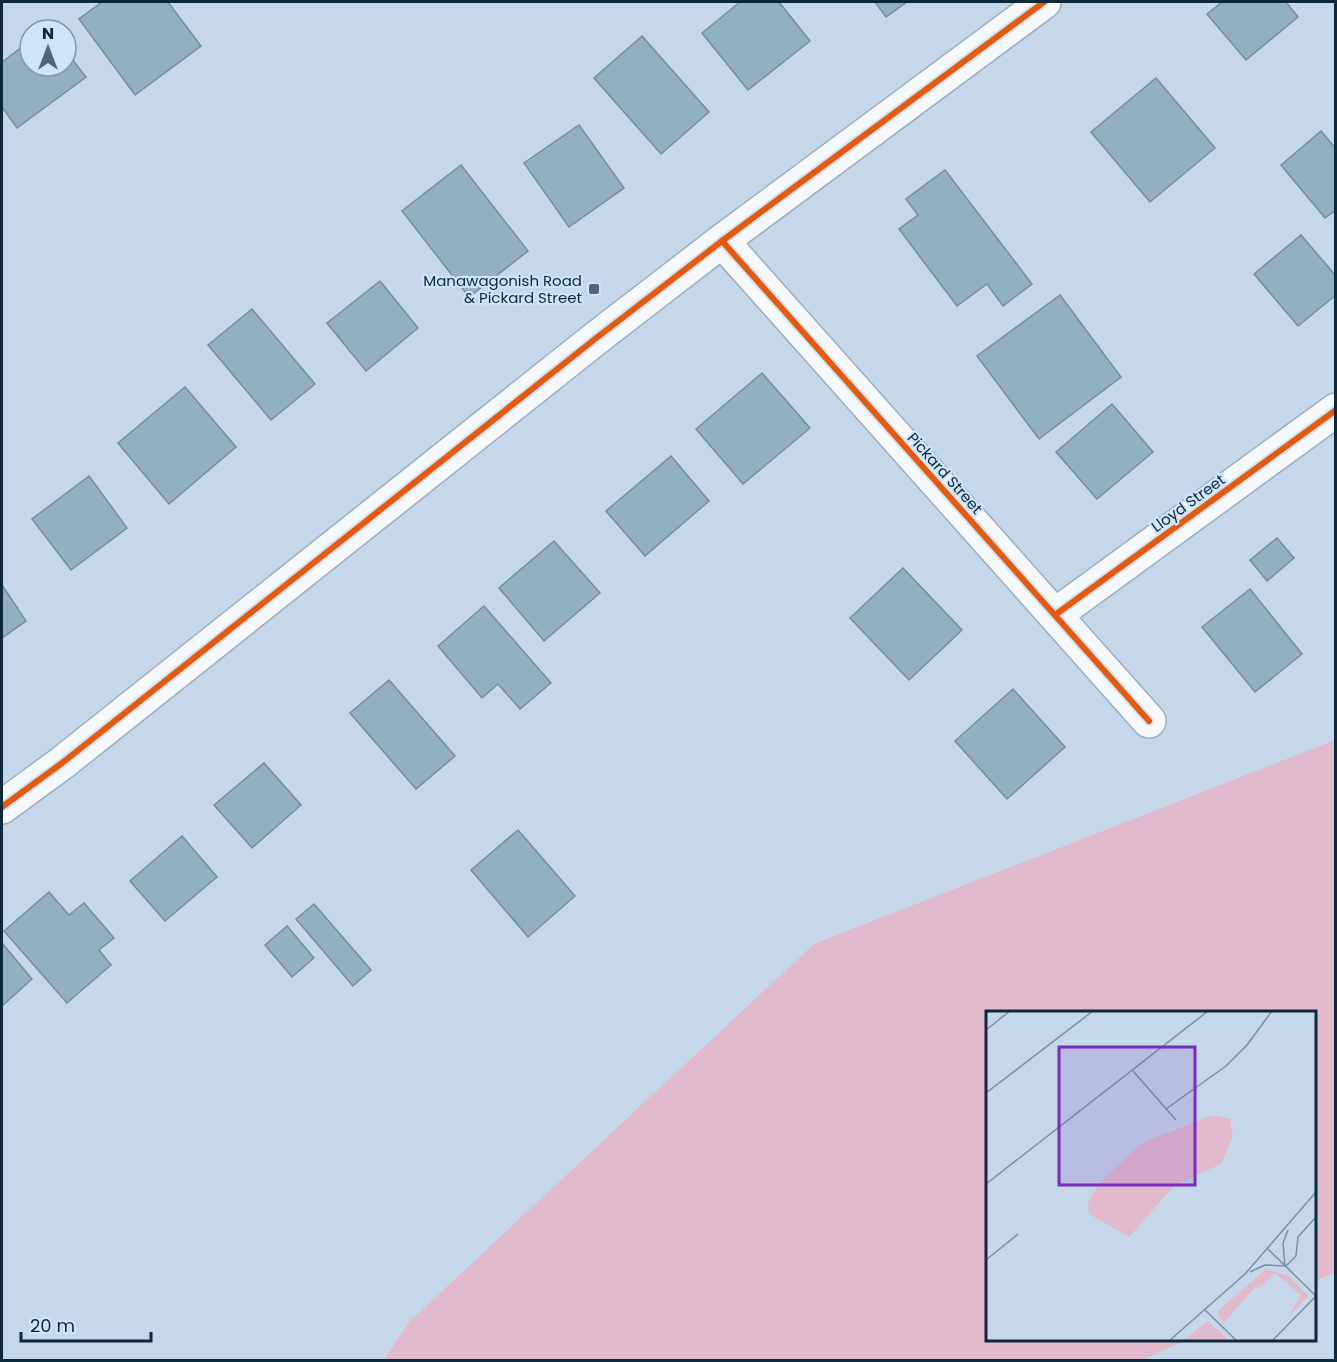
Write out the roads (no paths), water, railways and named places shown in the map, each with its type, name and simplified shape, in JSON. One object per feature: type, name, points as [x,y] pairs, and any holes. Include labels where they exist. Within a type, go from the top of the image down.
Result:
[{"type":"main road","points":[[2,807],[62,763],[595,339],[1044,2]]},
{"type":"main road","name":"Pickard Street","points":[[723,241],[1149,721]]},
{"type":"main road","name":"Lloyd Street","points":[[1055,615],[1335,410]]},
{"type":"place","name":"Manawagonish Road & Pickard Street","points":[[594,289]]}]
